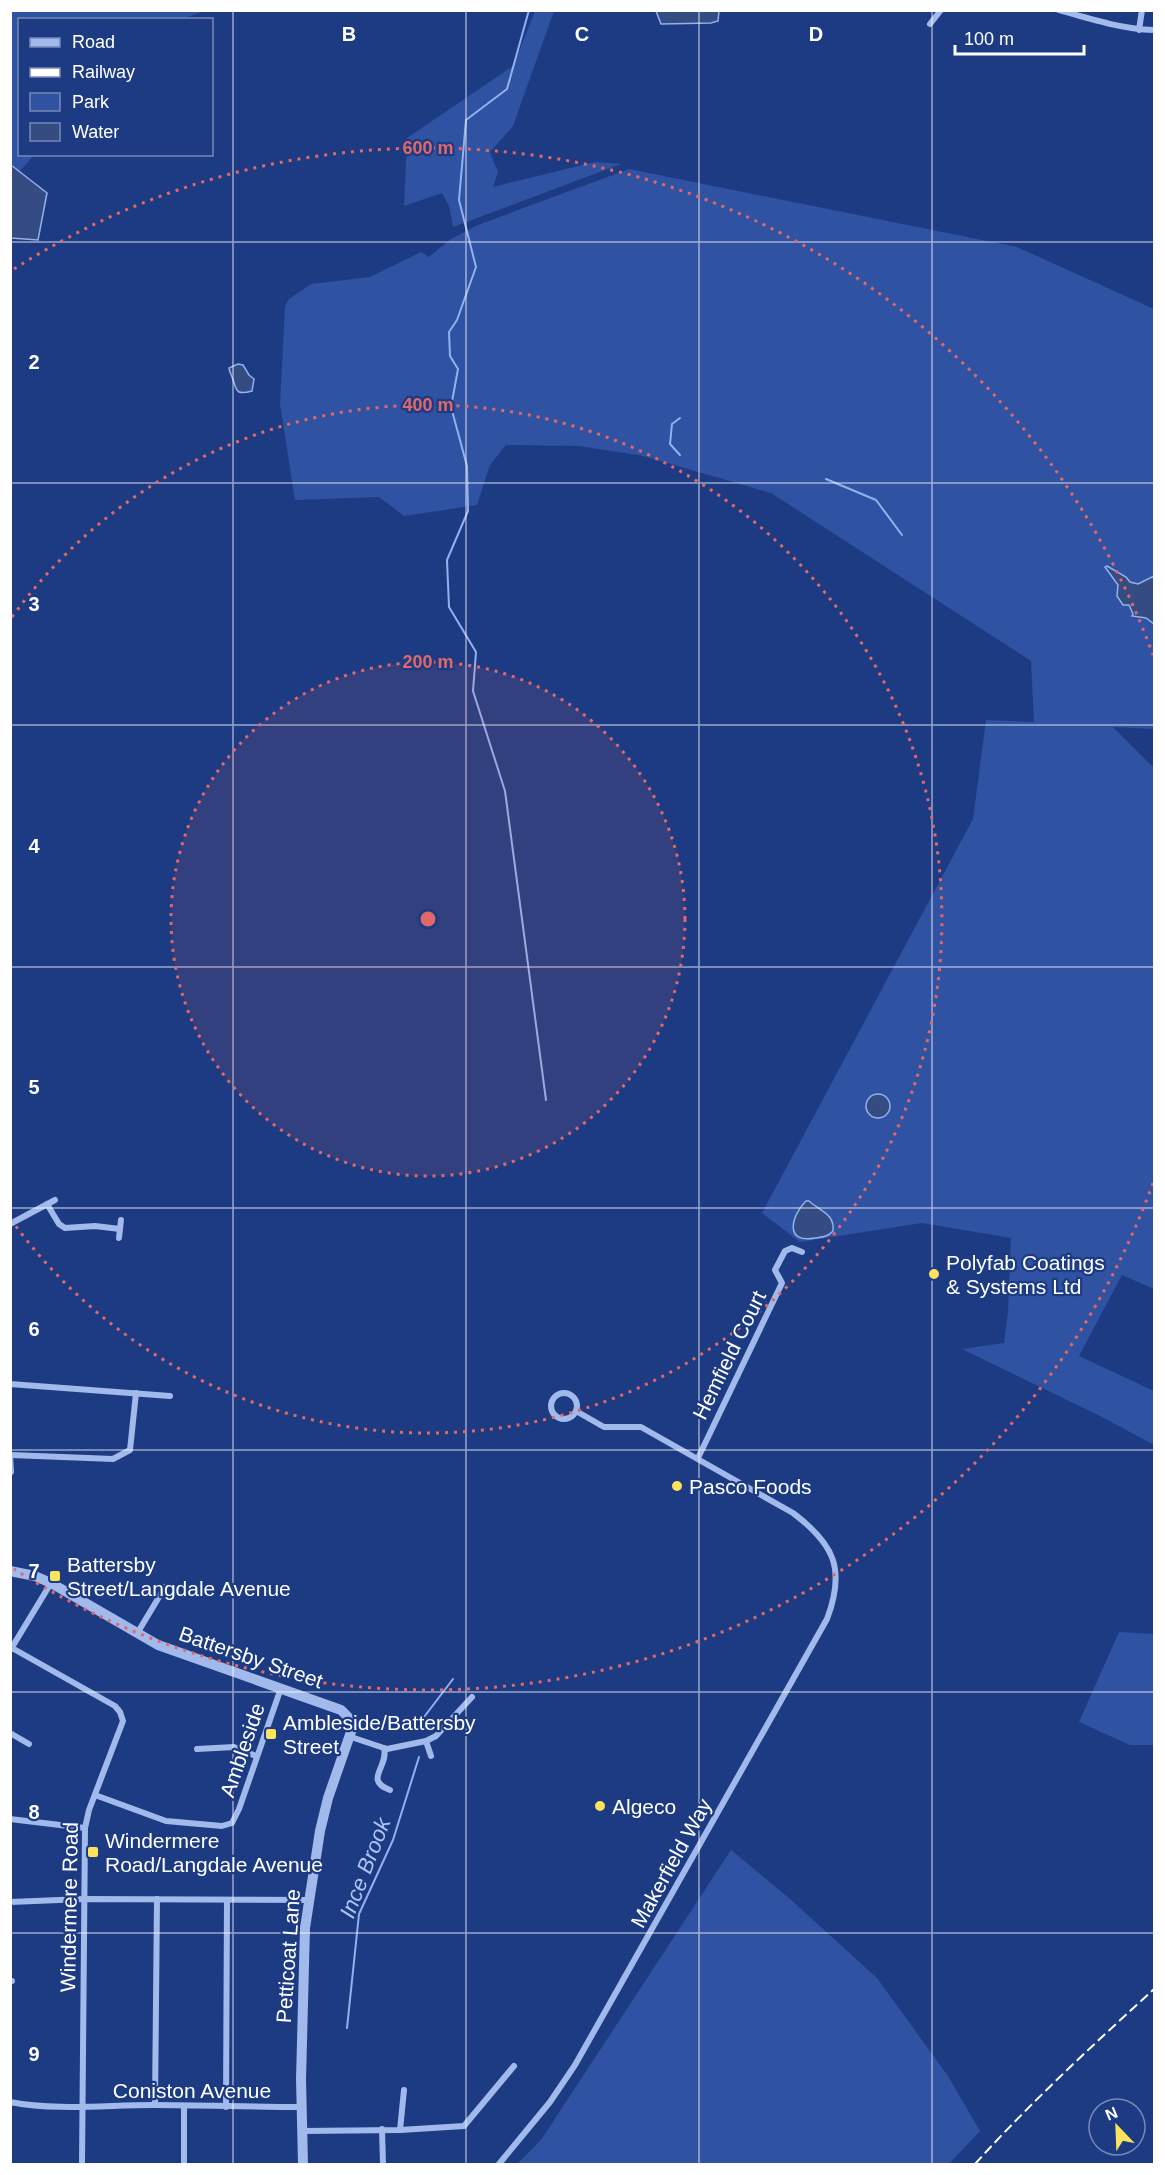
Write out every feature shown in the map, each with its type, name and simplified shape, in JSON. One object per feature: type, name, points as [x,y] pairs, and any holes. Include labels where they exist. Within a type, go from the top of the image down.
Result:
[{"type":"street","points":[[930,24],[941,10]]},
{"type":"street","points":[[1059,10],[1139,30],[1155,30]]},
{"type":"street","points":[[1139,30],[1142,10]]},
{"type":"street","points":[[10,1224],[55,1200]]},
{"type":"street","points":[[47,1204],[59,1224],[65,1228],[95,1226],[120,1229]]},
{"type":"street","points":[[119,1238],[121,1220]]},
{"type":"street","name":"Hemfield Court","points":[[698,1458],[782,1283],[775,1270],[785,1251],[792,1248],[802,1252]]},
{"type":"street","points":[[10,1384],[170,1396]]},
{"type":"street","points":[[11,1472],[11,1455],[113,1459],[130,1450],[136,1393]]},
{"type":"street","points":[[561,1393],[569,1394],[575,1399],[576,1411],[567,1419],[559,1419],[552,1413],[551,1401],[561,1393]]},
{"type":"street","points":[[576,1411],[604,1427],[641,1427],[698,1458]]},
{"type":"street","name":"Makerfield Way","points":[[499,2164],[550,2102],[574,2065],[827,1619],[834,1602],[837,1581],[834,1562],[826,1543],[811,1527],[793,1513],[698,1458]]},
{"type":"street","name":"Battersby Street","points":[[10,1570],[35,1576],[51,1583],[158,1645],[341,1710],[350,1719]]},
{"type":"street","points":[[11,1649],[51,1583]]},
{"type":"street","points":[[138,1632],[165,1587]]},
{"type":"street","name":"Windermere Road","points":[[11,1649],[115,1706],[120,1712],[122,1725],[89,1810],[85,1828],[82,2164]]},
{"type":"street","name":"Ambleside","points":[[95,1795],[166,1821],[222,1826],[232,1823],[239,1809],[281,1688]]},
{"type":"street","points":[[351,1737],[384,1748],[426,1741],[436,1736],[472,1697]]},
{"type":"street","name":"Petticoat Lane","points":[[303,2164],[301,2107],[304,1954],[309,1900],[323,1820],[332,1787],[351,1737],[350,1719]]},
{"type":"street","points":[[10,1734],[29,1744]]},
{"type":"street","points":[[426,1741],[431,1756]]},
{"type":"street","points":[[197,1749],[234,1747],[256,1756]]},
{"type":"street","points":[[384,1748],[386,1755],[377,1781],[381,1787],[390,1790]]},
{"type":"street","points":[[10,1819],[85,1828]]},
{"type":"street","points":[[10,1902],[84,1899],[309,1900]]},
{"type":"street","points":[[155,2105],[157,1899]]},
{"type":"street","points":[[226,1900],[226,2107]]},
{"type":"street","points":[[302,2131],[400,2130],[464,2126],[514,2067]]},
{"type":"street","points":[[400,2130],[404,2090]]},
{"type":"street","name":"Coniston Avenue","points":[[10,2102],[34,2106],[301,2107]]},
{"type":"street","points":[[184,2106],[184,2164]]},
{"type":"street","points":[[382,2129],[383,2164]]},
{"type":"green space","points":[[11,10],[204,11],[185,18],[18,18],[18,156],[33,156],[19,172],[11,165]]},
{"type":"green space","points":[[535,11],[554,11],[513,126],[490,152],[498,172],[493,187],[595,162],[621,164],[453,227],[449,206],[442,193],[404,206],[407,138],[513,66]]},
{"type":"green space","points":[[629,169],[1017,247],[1154,309],[1154,729],[1113,727],[1154,766],[1154,1289],[1122,1275],[1079,1356],[1154,1391],[1154,1445],[962,1349],[1004,1343],[1008,1312],[1011,1238],[922,1223],[800,1242],[762,1213],[973,819],[986,720],[1034,722],[1031,661],[771,493],[643,456],[579,446],[506,445],[490,465],[477,505],[404,516],[379,497],[295,500],[280,404],[285,306],[289,299],[311,284],[370,277],[421,252],[429,257],[451,239],[478,225]]},
{"type":"green space","points":[[1119,1632],[1154,1634],[1154,1745],[1130,1745],[1079,1722]]},
{"type":"green space","points":[[731,1850],[789,1898],[877,1978],[948,2076],[980,2131],[949,2164],[517,2164],[541,2140]]},
{"type":"water","points":[[656,11],[719,11],[718,21],[711,23],[661,24]]},
{"type":"water","points":[[11,165],[47,193],[38,240],[11,238]]},
{"type":"water","points":[[238,364],[243,365],[254,379],[252,391],[242,393],[237,390],[229,368]]},
{"type":"water","points":[[1105,567],[1126,577],[1130,582],[1138,584],[1154,576],[1154,624],[1146,618],[1132,616],[1129,605],[1123,605],[1117,596],[1118,585]]},
{"type":"water","points":[[878,1094],[887,1097],[890,1106],[887,1115],[878,1118],[869,1115],[866,1106],[869,1097]]},
{"type":"water","points":[[806,1201],[826,1213],[832,1221],[833,1231],[822,1237],[805,1239],[798,1237],[793,1227],[794,1221]]},
{"type":"waterway","points":[[529,10],[507,89],[466,120],[459,200],[476,267],[457,320],[449,332],[450,356],[458,369],[451,407],[467,466],[468,511],[447,560],[449,607],[476,652],[473,691],[505,791],[546,1100]]},
{"type":"waterway","points":[[680,418],[672,424],[670,444],[680,455]]},
{"type":"waterway","points":[[826,479],[876,500],[902,535]]},
{"type":"waterway","name":"Ince Brook","points":[[421,1721],[453,1679]]},
{"type":"waterway","name":"Ince Brook","points":[[347,2028],[359,1914],[393,1840],[419,1757]]},
{"type":"railway","points":[[975,2164],[1040,2096],[1154,1989]]},
{"type":"place","name":"Polyfab Coatings & Systems Ltd","points":[[934,1274]]},
{"type":"place","name":"Pasco Foods","points":[[677,1486]]},
{"type":"place","name":"Battersby Street/Langdale Avenue","points":[[55,1576]]},
{"type":"place","name":"Ambleside/Battersby Street","points":[[271,1734]]},
{"type":"place","name":"Algeco","points":[[600,1806]]},
{"type":"place","name":"Windermere Road/Langdale Avenue","points":[[93,1852]]}]
